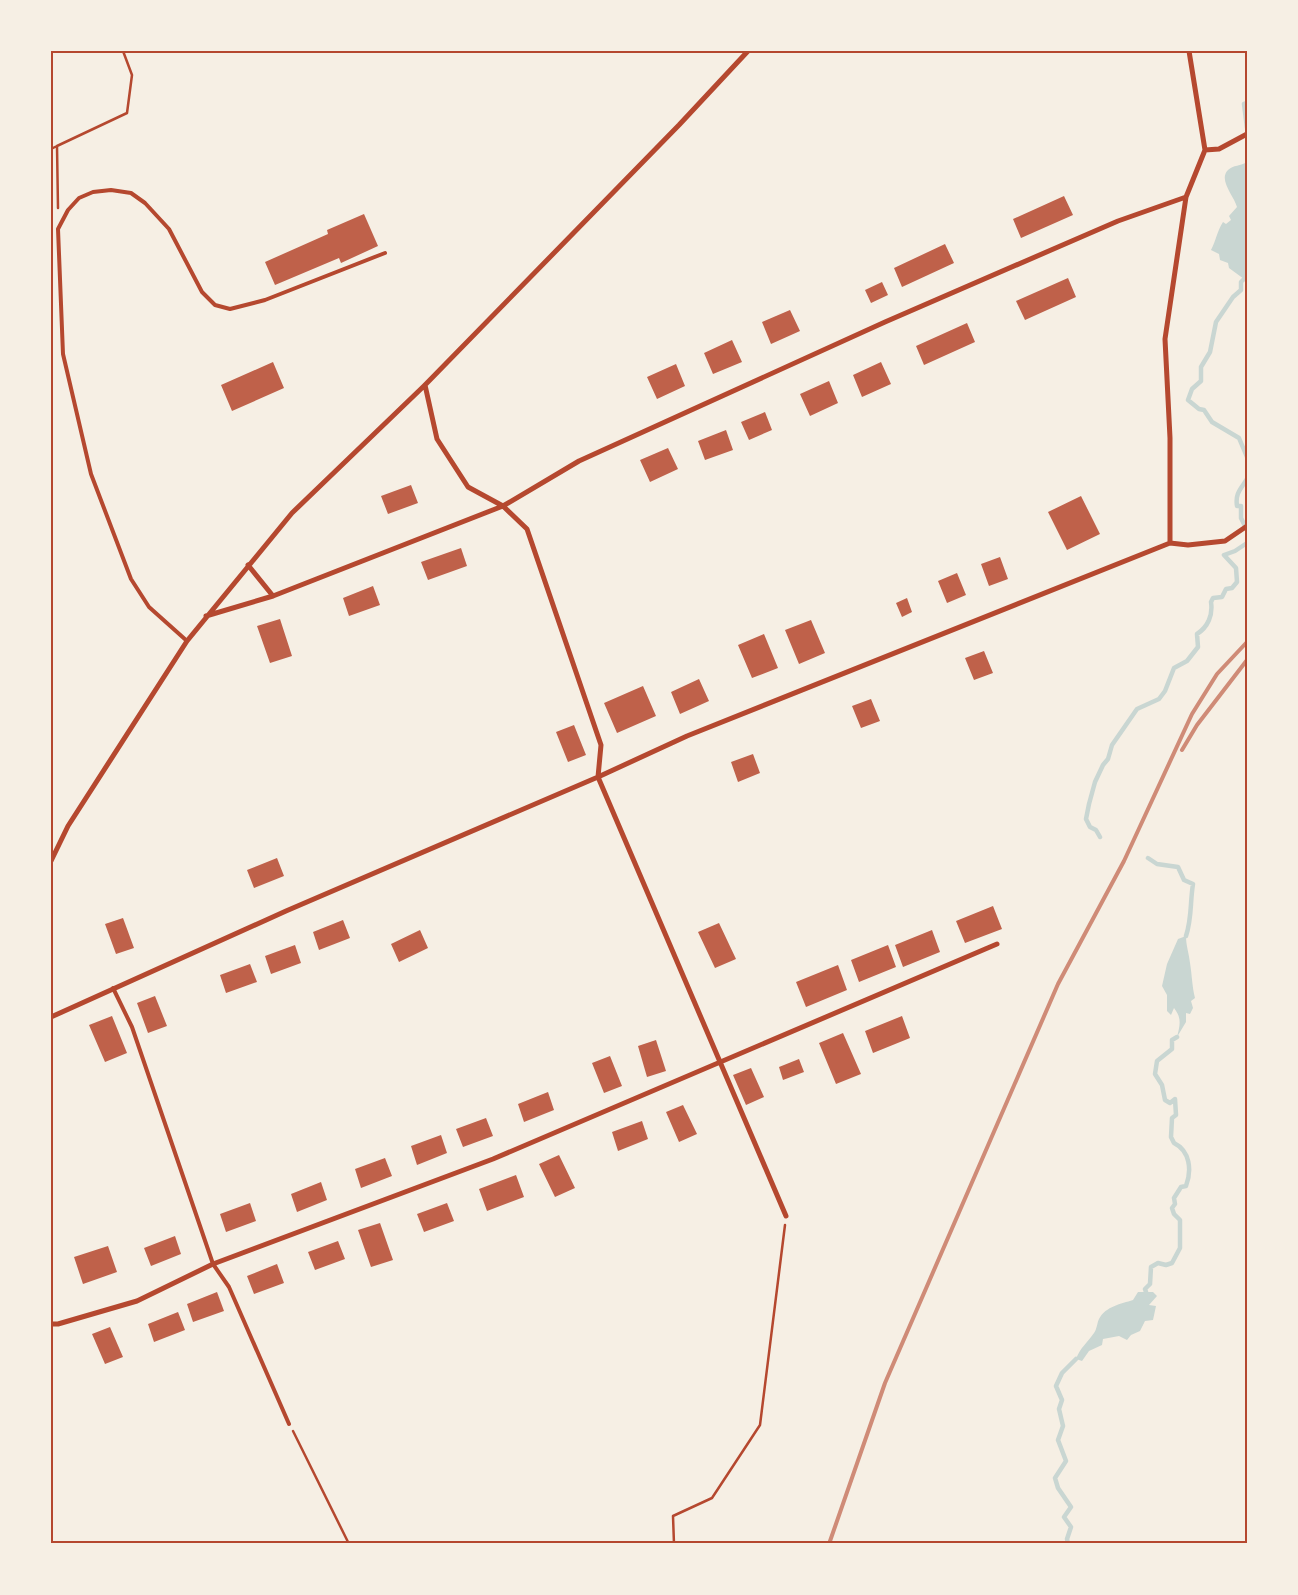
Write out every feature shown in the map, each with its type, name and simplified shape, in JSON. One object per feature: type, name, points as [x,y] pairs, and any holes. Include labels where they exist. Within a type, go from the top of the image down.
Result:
[{"type":"street","points":[[51,861],[68,826],[187,641],[248,564],[292,513],[425,385],[680,125],[748,51]]},
{"type":"street","points":[[1170,543],[1170,438],[1165,338],[1186,197],[1205,150],[1189,51]]},
{"type":"street","points":[[1205,150],[1219,149],[1247,134]]},
{"type":"street","points":[[206,616],[273,596],[502,506],[579,461],[885,322],[1118,221],[1186,197]]},
{"type":"street","points":[[425,385],[437,439],[468,487],[502,506],[527,529],[600,745],[598,777],[718,1062],[786,1216]]},
{"type":"street","points":[[51,1017],[113,988],[598,777],[687,736],[1170,543],[1188,546],[1225,541],[1247,526]]},
{"type":"street","points":[[248,564],[273,596]]},
{"type":"street","points":[[51,1324],[58,1324],[136,1301],[213,1264],[493,1159],[996,944]]},
{"type":"lane","points":[[187,641],[149,607],[131,579],[90,474],[63,354],[58,229],[68,210],[79,198],[93,192],[111,190],[131,193],[145,203],[168,229],[202,292],[215,305],[230,309],[265,300],[385,253]]},
{"type":"lane","points":[[113,988],[132,1027],[213,1264],[229,1287],[289,1424]]},
{"type":"path","points":[[51,149],[128,113],[132,75],[123,51]]},
{"type":"path","points":[[57,146],[58,229]]},
{"type":"path","points":[[674,1544],[673,1516],[712,1498],[760,1425],[786,1216]]},
{"type":"path","points":[[289,1424],[349,1544]]},
{"type":"shaded area","points":[[1247,162],[1247,278],[1244,279],[1229,268],[1228,263],[1220,260],[1219,254],[1211,250],[1223,222],[1226,224],[1231,220],[1229,216],[1237,207],[1226,183],[1225,174],[1230,168]]},
{"type":"shaded area","points":[[1186,936],[1195,998],[1191,1001],[1193,1008],[1190,1014],[1186,1013],[1186,1022],[1177,1037],[1179,1018],[1174,1008],[1171,1015],[1167,1011],[1167,995],[1162,986],[1167,964],[1178,939]]},
{"type":"shaded area","points":[[1138,1292],[1153,1292],[1157,1296],[1149,1305],[1156,1306],[1153,1320],[1145,1321],[1140,1331],[1131,1335],[1127,1340],[1119,1336],[1103,1339],[1102,1345],[1089,1351],[1082,1361],[1076,1359],[1095,1331],[1102,1315],[1114,1306],[1133,1300]]},
{"type":"building","points":[[1064,196],[1073,215],[1021,238],[1013,219]]},
{"type":"building","points":[[364,214],[378,246],[341,263],[339,258],[275,285],[265,262],[328,234],[327,230]]},
{"type":"building","points":[[945,244],[954,263],[902,287],[894,268]]},
{"type":"building","points":[[1068,278],[1076,297],[1025,320],[1016,301]]},
{"type":"building","points":[[882,282],[888,295],[871,303],[865,290]]},
{"type":"building","points":[[790,310],[800,331],[771,344],[762,322]]},
{"type":"building","points":[[967,323],[975,342],[924,365],[916,346]]},
{"type":"building","points":[[732,340],[742,362],[713,374],[704,353]]},
{"type":"building","points":[[273,362],[284,388],[232,411],[221,385]]},
{"type":"building","points":[[881,362],[891,384],[862,397],[853,375]]},
{"type":"building","points":[[676,364],[685,386],[657,399],[647,377]]},
{"type":"building","points":[[829,381],[838,403],[810,416],[800,394]]},
{"type":"building","points":[[765,412],[772,430],[749,440],[741,422]]},
{"type":"building","points":[[726,430],[733,450],[705,460],[698,441]]},
{"type":"building","points":[[668,448],[678,469],[650,482],[640,460]]},
{"type":"building","points":[[411,485],[418,503],[388,514],[381,496]]},
{"type":"building","points":[[1081,496],[1100,534],[1067,550],[1048,512]]},
{"type":"building","points":[[461,548],[467,566],[428,580],[421,562]]},
{"type":"building","points":[[1000,557],[1008,579],[989,586],[981,564]]},
{"type":"building","points":[[957,573],[966,595],[947,603],[938,581]]},
{"type":"building","points":[[373,586],[380,605],[349,616],[343,598]]},
{"type":"building","points":[[907,598],[912,612],[902,617],[896,603]]},
{"type":"building","points":[[280,619],[292,656],[270,663],[257,626]]},
{"type":"building","points":[[811,620],[825,653],[799,664],[785,630]]},
{"type":"building","points":[[764,634],[778,668],[752,678],[738,645]]},
{"type":"building","points":[[984,651],[993,673],[974,680],[965,658]]},
{"type":"building","points":[[699,679],[709,701],[680,714],[671,692]]},
{"type":"building","points":[[643,686],[656,716],[617,733],[604,703]]},
{"type":"building","points":[[871,699],[880,721],[861,728],[852,706]]},
{"type":"building","points":[[574,725],[586,755],[568,762],[556,732]]},
{"type":"building","points":[[753,754],[760,773],[738,782],[731,762]]},
{"type":"building","points":[[277,858],[284,876],[254,888],[247,870]]},
{"type":"building","points":[[993,906],[1002,929],[965,943],[956,921]]},
{"type":"building","points":[[123,918],[134,948],[116,954],[105,924]]},
{"type":"building","points":[[343,920],[350,938],[319,950],[313,932]]},
{"type":"building","points":[[719,923],[736,959],[715,968],[698,932]]},
{"type":"building","points":[[420,930],[428,948],[399,962],[391,944]]},
{"type":"building","points":[[932,930],[940,952],[903,967],[895,945]]},
{"type":"building","points":[[295,945],[301,963],[271,974],[265,956]]},
{"type":"building","points":[[888,945],[896,967],[859,982],[851,960]]},
{"type":"building","points":[[250,964],[257,982],[226,993],[220,975]]},
{"type":"building","points":[[838,965],[847,990],[806,1007],[796,982]]},
{"type":"building","points":[[155,996],[167,1026],[148,1033],[137,1003]]},
{"type":"building","points":[[112,1016],[127,1053],[105,1062],[89,1025]]},
{"type":"building","points":[[902,1016],[910,1038],[873,1053],[865,1031]]},
{"type":"building","points":[[843,1033],[861,1074],[836,1084],[819,1043]]},
{"type":"building","points":[[656,1040],[666,1071],[647,1077],[638,1046]]},
{"type":"building","points":[[610,1056],[622,1086],[604,1093],[592,1063]]},
{"type":"building","points":[[799,1059],[804,1072],[783,1080],[779,1067]]},
{"type":"building","points":[[751,1068],[764,1097],[746,1105],[733,1075]]},
{"type":"building","points":[[548,1092],[554,1110],[524,1122],[518,1104]]},
{"type":"building","points":[[683,1105],[697,1134],[679,1142],[666,1112]]},
{"type":"building","points":[[486,1118],[493,1136],[463,1147],[456,1129]]},
{"type":"building","points":[[642,1121],[648,1139],[618,1151],[612,1132]]},
{"type":"building","points":[[441,1135],[447,1153],[417,1165],[411,1146]]},
{"type":"building","points":[[559,1155],[575,1188],[555,1197],[539,1164]]},
{"type":"building","points":[[385,1158],[392,1176],[361,1188],[355,1169]]},
{"type":"building","points":[[516,1175],[524,1197],[487,1211],[479,1189]]},
{"type":"building","points":[[321,1182],[327,1200],[297,1212],[291,1194]]},
{"type":"building","points":[[250,1203],[256,1221],[226,1232],[220,1214]]},
{"type":"building","points":[[447,1203],[454,1221],[424,1232],[417,1214]]},
{"type":"building","points":[[380,1223],[393,1260],[371,1267],[358,1230]]},
{"type":"building","points":[[175,1236],[181,1254],[151,1266],[144,1248]]},
{"type":"building","points":[[338,1241],[345,1259],[315,1270],[308,1252]]},
{"type":"building","points":[[108,1246],[117,1272],[83,1284],[74,1257]]},
{"type":"building","points":[[277,1264],[284,1283],[254,1294],[247,1276]]},
{"type":"building","points":[[217,1292],[224,1311],[193,1322],[187,1304]]},
{"type":"building","points":[[178,1312],[185,1330],[154,1342],[148,1324]]},
{"type":"building","points":[[110,1327],[123,1357],[105,1364],[92,1334]]},
{"type":"waterway","points":[[1247,103],[1244,104],[1247,128]]},
{"type":"waterway","points":[[1244,279],[1241,282],[1241,290],[1233,297],[1216,322],[1210,352],[1201,367],[1201,381],[1192,389],[1188,400],[1199,409],[1204,410],[1212,422],[1239,438],[1247,457]]},
{"type":"waterway","points":[[1247,479],[1237,498],[1237,506],[1241,506],[1241,518],[1247,530]]},
{"type":"waterway","points":[[1100,837],[1096,830],[1090,827],[1086,819],[1095,782],[1108,759],[1112,745],[1137,709],[1159,699],[1165,691],[1174,668],[1187,661],[1198,647],[1197,634],[1209,620],[1213,598],[1222,597],[1226,589],[1232,588],[1237,582],[1236,568],[1224,555],[1235,551],[1247,543]]},
{"type":"waterway","points":[[1148,858],[1157,864],[1178,867],[1184,880],[1193,884],[1186,936]]},
{"type":"waterway","points":[[1146,1292],[1145,1289],[1150,1284],[1151,1267],[1158,1263],[1166,1265],[1172,1263],[1180,1248],[1180,1220],[1174,1214],[1172,1208],[1175,1204],[1174,1198],[1181,1187],[1186,1186],[1189,1174],[1186,1156],[1171,1137],[1172,1118],[1176,1115],[1175,1099],[1170,1103],[1165,1100],[1162,1085],[1155,1074],[1157,1061],[1172,1049],[1172,1040],[1177,1037]]},
{"type":"waterway","points":[[1068,1544],[1067,1539],[1071,1527],[1064,1517],[1071,1507],[1058,1488],[1055,1478],[1066,1461],[1058,1440],[1063,1426],[1059,1409],[1062,1400],[1056,1386],[1062,1373],[1076,1359]]},
{"type":"railway","points":[[829,1544],[885,1383],[1058,984],[1124,861],[1192,714],[1217,674],[1247,642]]},
{"type":"railway","points":[[1182,750],[1197,725],[1247,660]]}]
